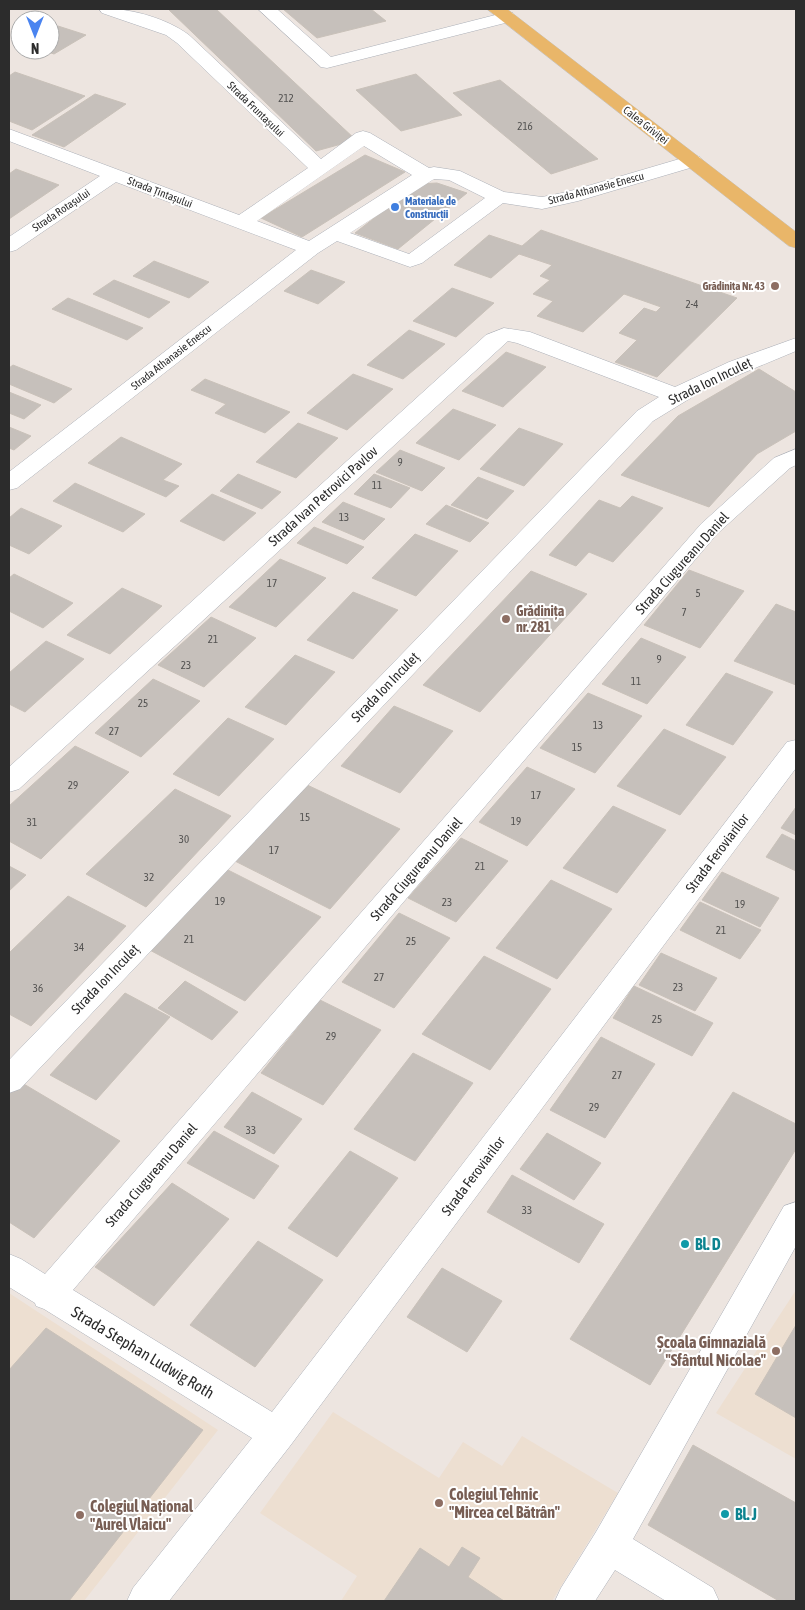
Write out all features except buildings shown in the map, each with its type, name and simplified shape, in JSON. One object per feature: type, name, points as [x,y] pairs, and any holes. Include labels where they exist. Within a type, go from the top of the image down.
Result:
[{"type":"main road","name":"Calea Griviței","points":[[502,13],[796,242]]},
{"type":"street","name":"Strada Fruntașului","points":[[108,9],[172,31],[320,169]]},
{"type":"street","points":[[150,9],[172,31]]},
{"type":"street","points":[[267,9],[327,63],[502,13]]},
{"type":"street","name":"Strada Țintașului","points":[[9,135],[310,249]]},
{"type":"street","points":[[241,223],[363,137],[426,175]]},
{"type":"street","name":"Strada Athanasie Enescu","points":[[9,483],[310,249],[426,175],[434,173],[453,174],[499,197],[528,202],[556,201],[693,161]]},
{"type":"street","name":"Strada Rotașului","points":[[9,246],[114,175]]},
{"type":"street","points":[[335,234],[410,262],[499,197]]},
{"type":"street","name":"Strada Ivan Petrovici Pavlov","points":[[9,782],[494,340],[504,334],[522,337],[675,395]]},
{"type":"street","name":"Strada Ion Inculeț","points":[[9,1080],[645,416],[675,395],[738,365],[796,344]]},
{"type":"street","name":"Strada Ciugureanu Daniel","points":[[48,1294],[709,529],[782,463],[796,456]]},
{"type":"street","name":"Strada Feroviarilor","points":[[146,1601],[277,1434],[796,749]]},
{"type":"street","points":[[574,1601],[609,1545],[796,1216]]},
{"type":"street","name":"Strada Stephan Ludwig Roth","points":[[9,1269],[277,1434]]},
{"type":"street","points":[[609,1545],[700,1601]]},
{"type":"shaded area","name":"Școala Gimnazială \"Sfântul Nicolae\"","points":[[796,1290],[796,1459],[716,1413]]},
{"type":"shaded area","name":"Colegiul Național \"Aurel Vlaicu\"","points":[[9,1293],[218,1430],[84,1601],[9,1601]]},
{"type":"shaded area","name":"Colegiul Tehnic \"Mircea cel Bătrân\"","points":[[333,1412],[439,1478],[463,1442],[502,1466],[522,1436],[618,1493],[552,1601],[341,1601],[357,1576],[260,1513]]},
{"type":"place","name":"Materiale de Construcții","points":[[395,207]]},
{"type":"place","name":"Grădinița Nr. 43","points":[[775,286]]},
{"type":"place","name":"Grădinița nr. 281","points":[[506,619]]},
{"type":"place","name":"Bl. D","points":[[685,1244]]},
{"type":"place","name":"Școala Gimnazială \"Sfântul Nicolae\"","points":[[776,1351]]},
{"type":"place","name":"Colegiul Tehnic \"Mircea cel Bătrân\"","points":[[439,1503]]},
{"type":"place","name":"Bl. J","points":[[725,1514]]},
{"type":"place","name":"Colegiul Național \"Aurel Vlaicu\"","points":[[80,1515]]}]
